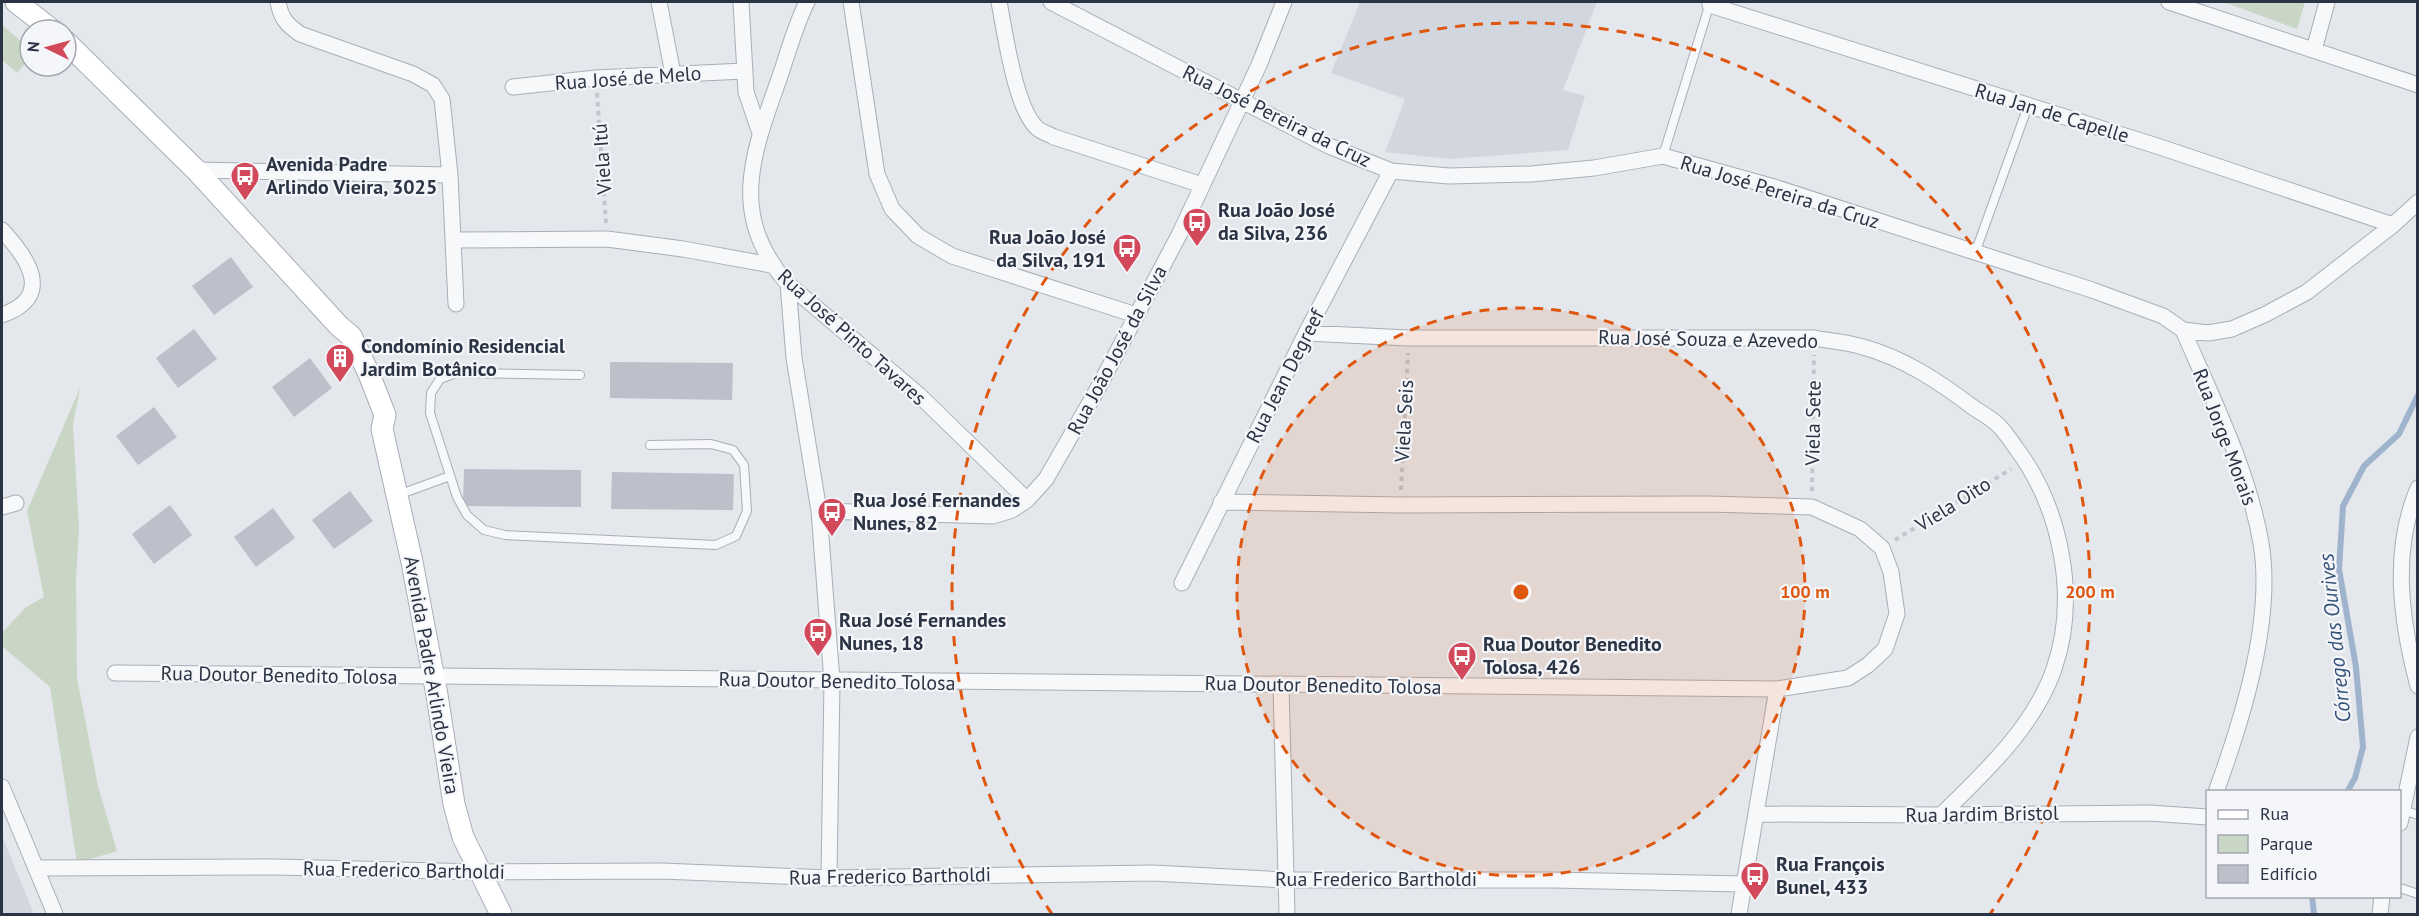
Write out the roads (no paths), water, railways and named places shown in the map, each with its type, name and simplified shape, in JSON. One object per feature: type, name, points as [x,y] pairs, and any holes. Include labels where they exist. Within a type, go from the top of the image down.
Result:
[{"type":"main road","points":[[16,2],[37,18]]},
{"type":"main road","name":"Avenida Padre Arlindo Vieira","points":[[78,54],[196,170],[339,326],[341,344],[373,418],[382,429],[434,677],[454,804],[463,837],[501,915]]},
{"type":"street","points":[[278,2],[280,15],[287,25],[300,33],[413,74],[433,85],[442,99],[450,175],[456,304]]},
{"type":"street","points":[[658,2],[673,74]]},
{"type":"street","points":[[741,2],[744,71],[748,98],[760,133]]},
{"type":"street","points":[[850,2],[878,174],[892,209],[918,236],[952,256],[1136,315]]},
{"type":"street","points":[[999,2],[1015,79],[1026,113],[1038,129],[1054,137],[1202,185]]},
{"type":"street","name":"Rua José Pereira da Cruz","points":[[1051,2],[1329,146],[1391,171],[1449,176],[1531,174],[1594,168],[1663,156],[1774,187],[1975,254],[2092,290],[2163,316],[2183,330],[2208,333],[2232,329],[2307,292],[2393,225],[2418,202]]},
{"type":"street","name":"Rua João José da Silva","points":[[819,511],[993,516],[1012,510],[1027,500],[1046,479],[1097,390],[1179,235],[1242,101],[1284,2]]},
{"type":"street","points":[[2169,2],[2418,86]]},
{"type":"street","points":[[2314,50],[2327,2]]},
{"type":"street","name":"Rua José Pinto Tavares","points":[[807,3],[760,133],[750,186],[751,214],[757,236],[771,265],[788,284],[919,394],[1027,500]]},
{"type":"street","name":"Rua Jan de Capelle","points":[[1710,3],[2157,146],[2393,225]]},
{"type":"street","name":"Rua José de Melo","points":[[513,87],[596,78],[744,71]]},
{"type":"street","points":[[196,170],[450,175]]},
{"type":"street","name":"Rua Jean Degreef","points":[[1182,583],[1306,333],[1391,171]]},
{"type":"street","points":[[2,230],[29,268],[32,288],[26,302],[2,315]]},
{"type":"street","points":[[454,240],[607,239],[683,249],[771,265]]},
{"type":"street","points":[[788,284],[794,358],[819,511],[832,681],[830,878]]},
{"type":"street","name":"Rua Jorge Morais","points":[[2183,330],[2229,436],[2249,493],[2261,545],[2264,594],[2256,651],[2244,706],[2217,790]]},
{"type":"street","name":"Rua José Souza e Azevedo","points":[[1306,333],[1408,338],[1814,338],[1863,347],[1910,365],[1964,400],[2000,427],[2025,460],[2041,488],[2057,529],[2064,567],[2065,595],[2062,624],[2054,668],[2041,699],[1985,773],[1941,815]]},
{"type":"street","points":[[2416,499],[2403,543],[2401,587],[2405,631],[2418,686]]},
{"type":"street","name":"Rua Doutor Benedito Tolosa","points":[[115,673],[1777,689],[1848,678],[1868,665],[1885,649],[1897,614],[1891,572],[1882,548],[1860,529],[1812,507],[1709,504],[1400,506],[1221,502]]},
{"type":"street","points":[[1281,685],[1287,915]]},
{"type":"street","points":[[1739,915],[1777,689]]},
{"type":"street","points":[[2407,816],[2418,737]]},
{"type":"street","points":[[2,787],[55,915]]},
{"type":"street","name":"Rua Jardim Bristol","points":[[1756,814],[2149,813],[2206,816]]},
{"type":"street","name":"Rua Frederico Bartholdi","points":[[36,868],[353,868],[480,872],[662,872],[830,878],[1153,873],[1286,880],[1540,880],[1744,884]]},
{"type":"street","points":[[2380,915],[2382,898]]},
{"type":"lane","points":[[1663,156],[1710,3]]},
{"type":"lane","points":[[1975,254],[2028,106]]},
{"type":"lane","points":[[579,375],[456,373],[440,379],[431,393],[430,413],[450,476],[467,515],[484,530],[505,535],[716,545],[736,536],[747,511],[744,465],[733,450],[711,444],[650,445]]},
{"type":"lane","points":[[397,495],[450,476]]},
{"type":"lane","points":[[2401,888],[2418,894]]},
{"type":"waterway","name":"Córrego das Ourives","points":[[2348,790],[2355,778],[2363,747],[2356,667],[2339,569],[2343,506],[2364,466],[2399,434],[2418,395]]},
{"type":"waterway","name":"Córrego das Ourives","points":[[2312,898],[2314,914]]},
{"type":"place","name":"Avenida Padre Arlindo Vieira, 3025","points":[[245,202]]},
{"type":"place","name":"Rua João José da Silva, 236","points":[[1197,248]]},
{"type":"place","name":"Rua João José da Silva, 191","points":[[1127,274]]},
{"type":"place","name":"Condomínio Residencial Jardim Botânico","points":[[340,384]]},
{"type":"place","name":"Rua José Fernandes Nunes, 82","points":[[832,538]]},
{"type":"place","name":"Rua José Fernandes Nunes, 18","points":[[818,658]]},
{"type":"place","name":"Rua Doutor Benedito Tolosa, 426","points":[[1462,682]]},
{"type":"place","name":"Rua François Bunel, 433","points":[[1755,902]]}]
